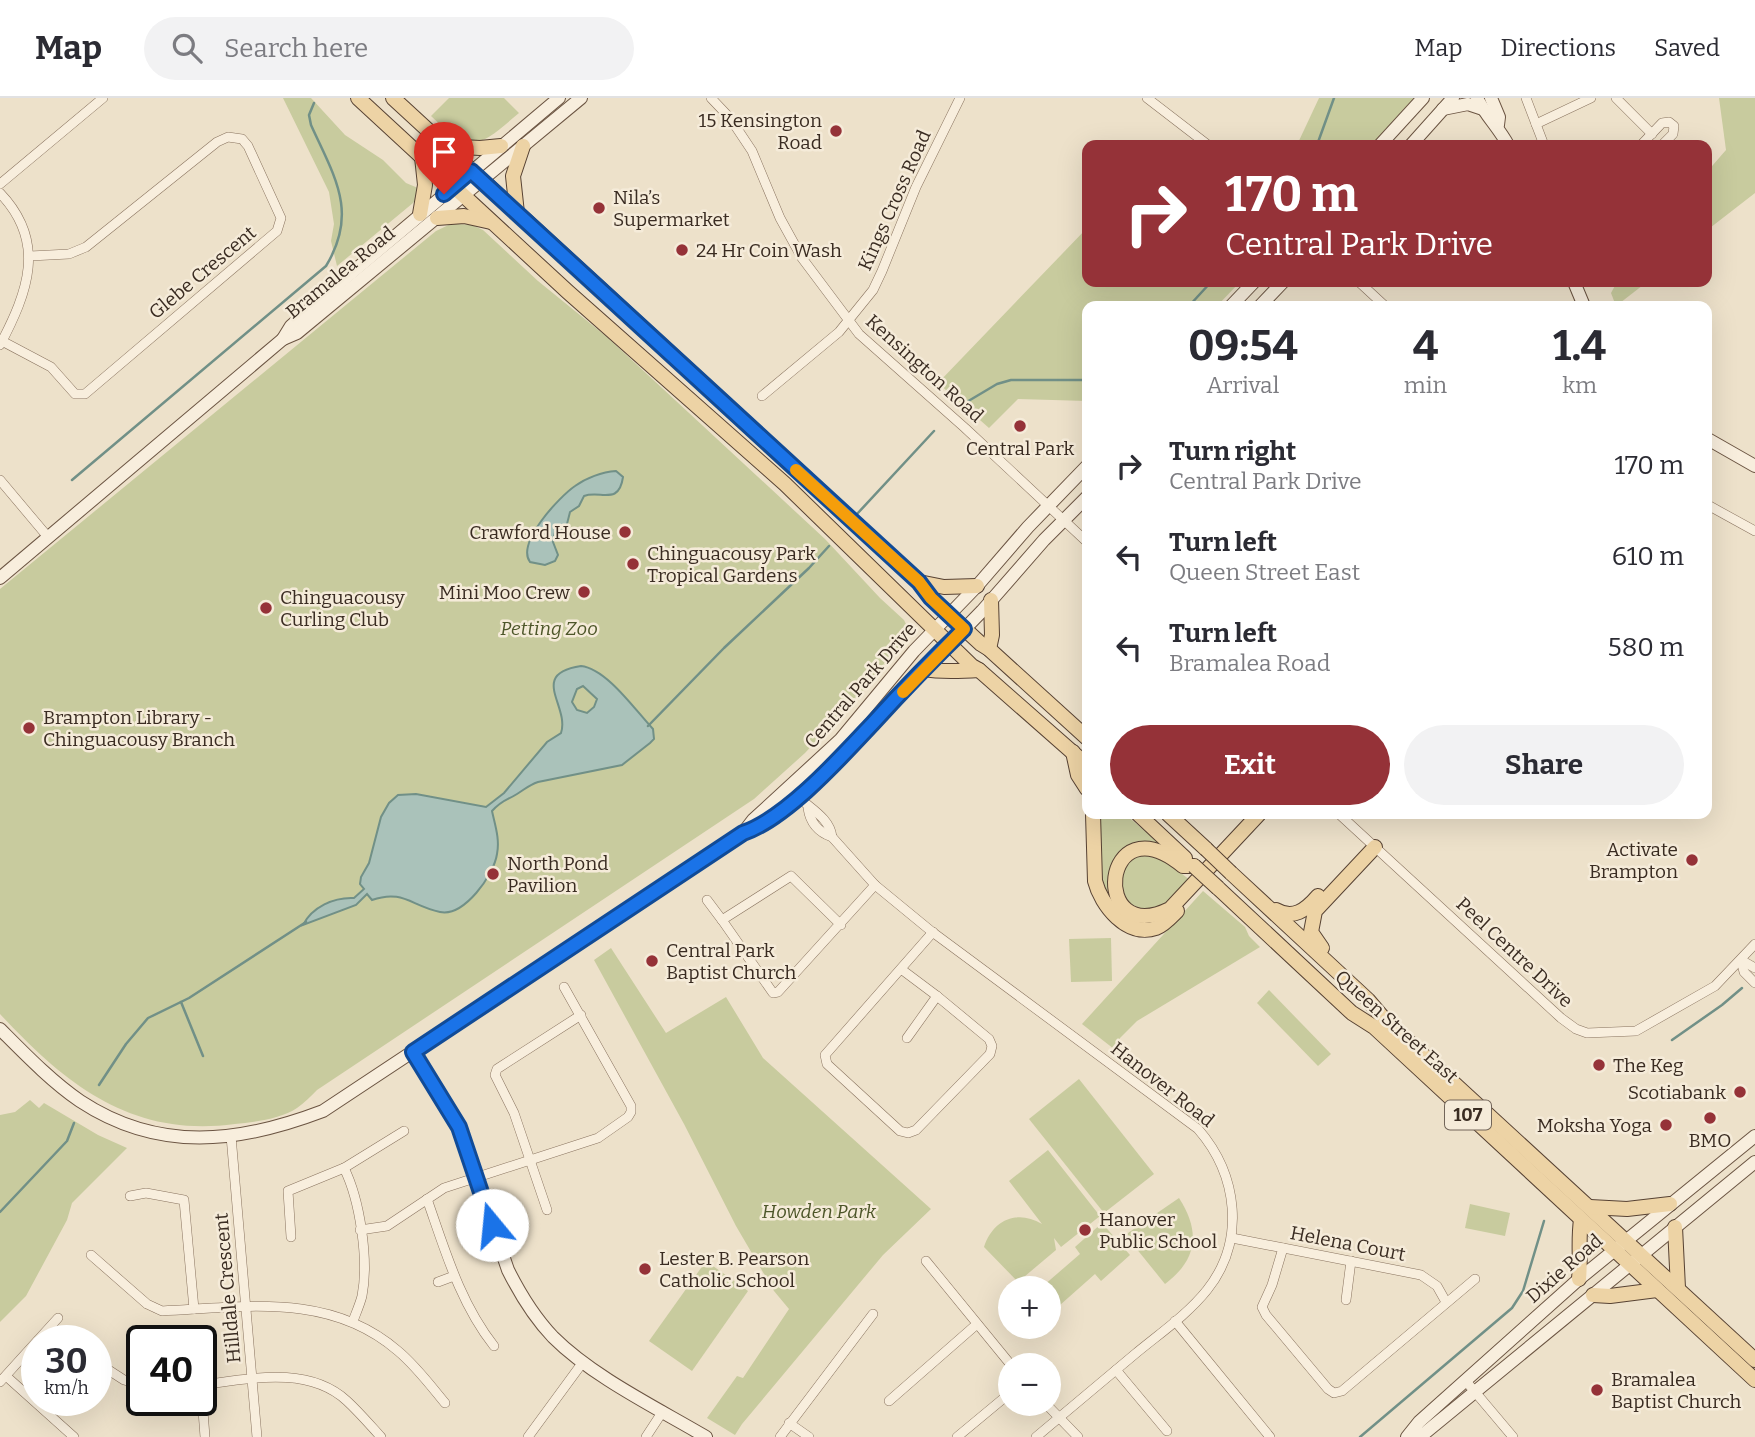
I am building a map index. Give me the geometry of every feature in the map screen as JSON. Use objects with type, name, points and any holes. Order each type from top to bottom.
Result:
[{"type":"main road","points":[[358,98],[493,223],[785,484],[972,666],[1082,760]]},
{"type":"main road","points":[[393,98],[919,582],[931,598],[964,629],[1082,733]]},
{"type":"main road","points":[[444,146],[501,146]]},
{"type":"main road","points":[[517,213],[513,176],[523,146]]},
{"type":"main road","points":[[420,214],[425,185],[422,158]]},
{"type":"main road","points":[[438,218],[464,216],[493,223]]},
{"type":"main road","points":[[919,582],[944,587],[977,586]]},
{"type":"main road","points":[[989,649],[992,635],[991,600]]},
{"type":"main road","points":[[924,669],[939,672],[953,669],[979,670]]},
{"type":"main road","points":[[1073,752],[1082,781]]},
{"type":"main road","points":[[1093,819],[1094,867],[1098,891],[1118,918],[1139,929],[1155,928],[1168,920],[1263,819]]},
{"type":"main road","name":"Queen Street East","points":[[1143,819],[1352,1013],[1374,1027],[1636,1260],[1678,1288],[1755,1360]]},
{"type":"main road","name":"Queen Street East","points":[[1173,819],[1368,1000],[1385,1020],[1586,1214]]},
{"type":"main road","points":[[1194,866],[1183,866],[1170,855],[1156,850],[1134,850],[1123,857],[1115,870],[1117,897],[1124,908],[1140,916],[1159,915],[1170,909],[1254,819]]},
{"type":"main road","points":[[1247,887],[1278,912],[1297,914],[1312,904],[1372,844]]},
{"type":"main road","points":[[1368,1000],[1362,985],[1315,941],[1311,928],[1315,911],[1372,844]]},
{"type":"main road","points":[[1579,1279],[1581,1254],[1578,1238],[1586,1214],[1670,1204]]},
{"type":"main road","points":[[1675,1227],[1678,1288]]},
{"type":"main road","name":"Queen Street East","points":[[1636,1260],[1657,1290],[1755,1380]]},
{"type":"main road","points":[[1592,1295],[1610,1296],[1657,1290]]},
{"type":"street","points":[[0,184],[103,98]]},
{"type":"street","name":"Bramalea Road","points":[[477,176],[501,146],[559,98]]},
{"type":"street","name":"Bramalea Road","points":[[283,339],[291,326],[420,214],[459,191],[523,146],[580,98]]},
{"type":"street","name":"Kensington Road","points":[[711,98],[730,118],[752,151],[780,218],[802,258],[859,334],[965,428],[1063,521]]},
{"type":"street","name":"Kings Cross Road","points":[[762,396],[839,332],[873,290],[916,187],[960,98]]},
{"type":"street","points":[[1147,98],[1202,140]]},
{"type":"street","points":[[1385,140],[1423,98]]},
{"type":"street","points":[[1415,140],[1453,98]]},
{"type":"street","points":[[1491,98],[1499,117],[1498,125]]},
{"type":"street","points":[[1526,98],[1542,140]]},
{"type":"street","points":[[1536,124],[1591,98]]},
{"type":"street","points":[[1616,98],[1652,134]]},
{"type":"street","points":[[1442,109],[1480,103],[1490,120],[1498,125],[1506,140]]},
{"type":"street","points":[[1646,140],[1662,123],[1672,123],[1673,134],[1667,140]]},
{"type":"street","name":"Glebe Crescent","points":[[1,342],[51,367],[75,394],[85,394],[277,232],[281,218],[248,146],[242,139],[228,137],[217,142],[86,247],[69,254],[30,256]]},
{"type":"street","name":"Bramalea Road","points":[[0,578],[283,339],[297,333],[438,218],[459,191]]},
{"type":"street","points":[[0,193],[20,220],[30,256],[24,291],[1,342]]},
{"type":"street","points":[[1236,301],[1249,287]]},
{"type":"street","points":[[1265,301],[1278,287]]},
{"type":"street","points":[[1364,287],[1380,301]]},
{"type":"street","points":[[1712,441],[1755,466]]},
{"type":"street","name":"Central Park Drive","points":[[794,793],[914,650],[977,586],[1082,471]]},
{"type":"street","points":[[0,480],[48,537]]},
{"type":"street","name":"Central Park Drive","points":[[0,1028],[70,1093],[107,1116],[170,1136],[231,1136],[257,1133],[323,1111],[743,833],[753,820],[816,782],[1082,502]]},
{"type":"street","points":[[1712,507],[1755,531]]},
{"type":"street","points":[[1063,521],[1082,538]]},
{"type":"street","name":"Hanover Road","points":[[794,793],[808,808],[810,818],[822,834],[832,837],[875,885],[933,932],[1198,1129],[1216,1154],[1229,1184],[1233,1203],[1232,1238],[1217,1275],[1206,1291],[1175,1321],[1037,1437]]},
{"type":"street","name":"Peel Centre Drive","points":[[1344,819],[1561,1018],[1583,1032],[1600,1034],[1636,1031],[1715,986],[1755,944]]},
{"type":"street","points":[[722,920],[792,876],[841,925]]},
{"type":"street","points":[[707,900],[774,993],[778,992],[841,925],[875,885]]},
{"type":"street","points":[[901,970],[989,1039],[992,1046],[990,1054],[916,1130],[908,1133],[900,1131],[827,1064],[825,1055],[933,932]]},
{"type":"street","points":[[1741,960],[1755,968]]},
{"type":"street","points":[[1741,960],[1744,972],[1755,983]]},
{"type":"street","points":[[360,1230],[387,1226],[444,1188],[598,1138],[628,1117],[631,1106],[565,987]]},
{"type":"street","points":[[907,1038],[937,996]]},
{"type":"street","points":[[547,1210],[514,1113],[495,1075],[497,1069],[580,1015]]},
{"type":"street","points":[[413,1052],[459,1127],[501,1255],[517,1289],[541,1323],[583,1362],[706,1437]]},
{"type":"street","points":[[291,1237],[288,1191],[344,1168],[404,1131]]},
{"type":"street","name":"Hilldale Crescent","points":[[231,1136],[257,1437]]},
{"type":"street","name":"Dixie Road","points":[[1407,1437],[1419,1422],[1579,1279],[1755,1136]]},
{"type":"street","name":"Dixie Road","points":[[1416,1437],[1426,1432],[1755,1162]]},
{"type":"street","points":[[344,1168],[357,1201],[364,1278],[362,1297],[353,1321]]},
{"type":"street","points":[[130,1196],[146,1193],[184,1200],[194,1309]]},
{"type":"street","points":[[427,1199],[454,1276],[477,1325],[494,1346]]},
{"type":"street","name":"Helena Court","points":[[1232,1238],[1421,1275],[1437,1286],[1446,1302]]},
{"type":"street","points":[[1283,1248],[1262,1307],[1334,1393],[1342,1391],[1475,1279]]},
{"type":"street","points":[[91,1255],[154,1308],[162,1311],[295,1307],[353,1321],[400,1352],[445,1403]]},
{"type":"street","points":[[926,1261],[1001,1353]]},
{"type":"street","points":[[1346,1300],[1351,1261]]},
{"type":"street","points":[[438,1282],[454,1276]]},
{"type":"street","points":[[780,1437],[873,1314]]},
{"type":"street","points":[[52,1325],[58,1318]]},
{"type":"street","points":[[1175,1321],[1267,1433]]},
{"type":"street","points":[[889,1401],[977,1324]]},
{"type":"street","points":[[21,1359],[3,1379],[74,1437]]},
{"type":"street","points":[[528,1437],[583,1362]]},
{"type":"street","points":[[1116,1370],[1167,1431]]},
{"type":"street","points":[[217,1383],[290,1377],[322,1385],[346,1400],[381,1437]]},
{"type":"street","points":[[1465,1380],[1513,1437]]},
{"type":"street","points":[[957,1437],[998,1403]]},
{"type":"street","points":[[646,1437],[663,1411]]},
{"type":"street","points":[[203,1416],[205,1437]]},
{"type":"street","points":[[1059,1418],[1078,1437]]},
{"type":"street","points":[[789,1423],[809,1437]]},
{"type":"green space","points":[[283,98],[311,98],[345,135],[383,160],[406,183],[418,188],[417,198],[413,203],[337,266],[331,241],[334,224],[329,192]]},
{"type":"green space","points":[[449,98],[504,98],[519,113],[485,139],[467,141],[445,129],[431,116]]},
{"type":"green space","points":[[1319,98],[1418,98],[1379,140],[1299,140]]},
{"type":"green space","points":[[1719,98],[1755,98],[1755,193],[1712,226],[1712,166],[1726,150]]},
{"type":"green space","name":"Petting Zoo","points":[[457,221],[458,224],[472,225],[483,230],[538,281],[607,337],[825,539],[904,620],[909,630],[909,641],[805,753],[754,799],[317,1090],[297,1108],[259,1121],[198,1126],[164,1123],[133,1114],[76,1084],[25,1040],[0,1014],[0,589],[436,231]]},
{"type":"green space","points":[[1082,233],[1082,287],[1235,287],[1222,301],[1082,301],[1082,401],[1018,399],[989,428],[938,383]]},
{"type":"green space","points":[[1614,287],[1641,287],[1622,301],[1614,301],[1611,293]]},
{"type":"green space","points":[[1096,819],[1131,819],[1161,845],[1142,842],[1118,852],[1108,881],[1119,910],[1163,918],[1142,925],[1118,912],[1100,885]]},
{"type":"green space","points":[[1138,853],[1154,853],[1190,880],[1180,894],[1150,913],[1122,900],[1117,873]]},
{"type":"green space","points":[[1203,891],[1245,927],[1249,936],[1260,947],[1137,1021],[1120,1038],[1114,1049],[1082,1024]]},
{"type":"green space","points":[[1111,938],[1112,981],[1071,982],[1069,939]]},
{"type":"green space","name":"Howden Park","points":[[611,948],[666,1033],[726,997],[763,1058],[931,1209],[883,1255],[735,1435],[707,1418],[737,1376],[743,1378],[789,1309],[774,1291],[736,1226],[684,1124],[594,960]]},
{"type":"green space","points":[[1269,990],[1331,1054],[1318,1066],[1257,1003]]},
{"type":"green space","points":[[1079,1079],[1154,1174],[1104,1213],[1029,1119]]},
{"type":"green space","points":[[30,1100],[39,1108],[44,1103],[98,1135],[127,1148],[72,1203],[67,1220],[26,1296],[0,1322],[0,1115],[15,1112]]},
{"type":"green space","points":[[1048,1150],[1100,1216],[1061,1247],[1054,1238],[1056,1250],[1025,1276],[1012,1276],[984,1247],[988,1238],[993,1230],[1007,1220],[1024,1217],[1042,1224],[1009,1181]]},
{"type":"green space","points":[[1179,1198],[1191,1222],[1192,1245],[1184,1265],[1165,1284],[1127,1237],[1128,1233]]},
{"type":"green space","points":[[1470,1204],[1510,1213],[1505,1236],[1465,1228]]},
{"type":"green space","points":[[1102,1223],[1130,1255],[1101,1281],[1095,1274],[1061,1304],[1061,1276],[1055,1276],[1080,1254],[1075,1247]]},
{"type":"green space","points":[[706,1261],[748,1291],[692,1371],[649,1341]]},
{"type":"water","points":[[616,471],[623,477],[617,491],[608,495],[584,496],[579,506],[570,512],[566,528],[555,532],[553,542],[558,555],[555,561],[545,565],[530,562],[527,554],[534,533],[559,500],[584,480]]},
{"type":"water","points":[[581,666],[601,674],[653,729],[654,739],[622,765],[538,782],[499,804],[492,811],[498,843],[495,863],[476,893],[459,908],[440,912],[399,897],[372,900],[367,894],[356,905],[303,925],[312,913],[324,904],[354,898],[364,889],[360,884],[361,877],[369,863],[381,817],[389,803],[398,795],[416,794],[486,807],[504,793],[547,742],[561,733],[562,723],[554,684],[557,676],[565,670]],"holes":[[[583,686],[597,699],[594,707],[587,713],[577,710],[572,702],[577,689]]]},
{"type":"waterway","points":[[1319,140],[1334,98]]},
{"type":"waterway","points":[[72,480],[326,266],[336,247],[342,211],[335,178],[311,125],[309,115],[314,103]]},
{"type":"waterway","points":[[1194,301],[1206,287]]},
{"type":"waterway","points":[[965,403],[997,384],[1011,380],[1082,380]]},
{"type":"waterway","points":[[857,514],[934,431]]},
{"type":"waterway","points":[[648,726],[829,546]]},
{"type":"waterway","points":[[99,1085],[126,1044],[148,1018],[189,998],[306,922]]},
{"type":"waterway","points":[[1672,1040],[1742,988]]},
{"type":"waterway","points":[[181,1002],[203,1056]]},
{"type":"waterway","points":[[0,1212],[67,1141],[74,1123]]},
{"type":"waterway","points":[[1360,1437],[1512,1308],[1523,1291],[1544,1221]]},
{"type":"slow traffic","points":[[796,470],[919,582],[931,598],[964,629],[903,692]]},
{"type":"place","name":"15 Kensington Road","points":[[836,131]]},
{"type":"place","name":"Nila’s Supermarket","points":[[599,208]]},
{"type":"place","name":"24 Hr Coin Wash","points":[[682,250]]},
{"type":"place","name":"Central Park","points":[[1020,426]]},
{"type":"place","name":"Crawford House","points":[[625,532]]},
{"type":"place","name":"Chinguacousy Park Tropical Gardens","points":[[633,564]]},
{"type":"place","name":"Mini Moo Crew","points":[[584,592]]},
{"type":"place","name":"Chinguacousy Curling Club","points":[[266,608]]},
{"type":"place","name":"Brampton Library - Chinguacousy Branch","points":[[29,728]]},
{"type":"place","name":"Activate Brampton","points":[[1692,860]]},
{"type":"place","name":"North Pond Pavilion","points":[[493,874]]},
{"type":"place","name":"Central Park Baptist Church","points":[[652,961]]},
{"type":"place","name":"The Keg","points":[[1599,1065]]},
{"type":"place","name":"Scotiabank","points":[[1740,1092]]},
{"type":"place","name":"BMO","points":[[1710,1118]]},
{"type":"place","name":"Moksha Yoga","points":[[1666,1125]]},
{"type":"place","name":"Hanover Public School","points":[[1085,1230]]},
{"type":"place","name":"Lester B. Pearson Catholic School","points":[[645,1269]]},
{"type":"place","name":"Bramalea Baptist Church","points":[[1597,1390]]},
{"type":"route","points":[[444,194],[471,171],[919,582],[931,598],[964,629],[816,782],[779,812],[755,829],[743,833],[413,1052],[459,1127],[492,1225]]}]
